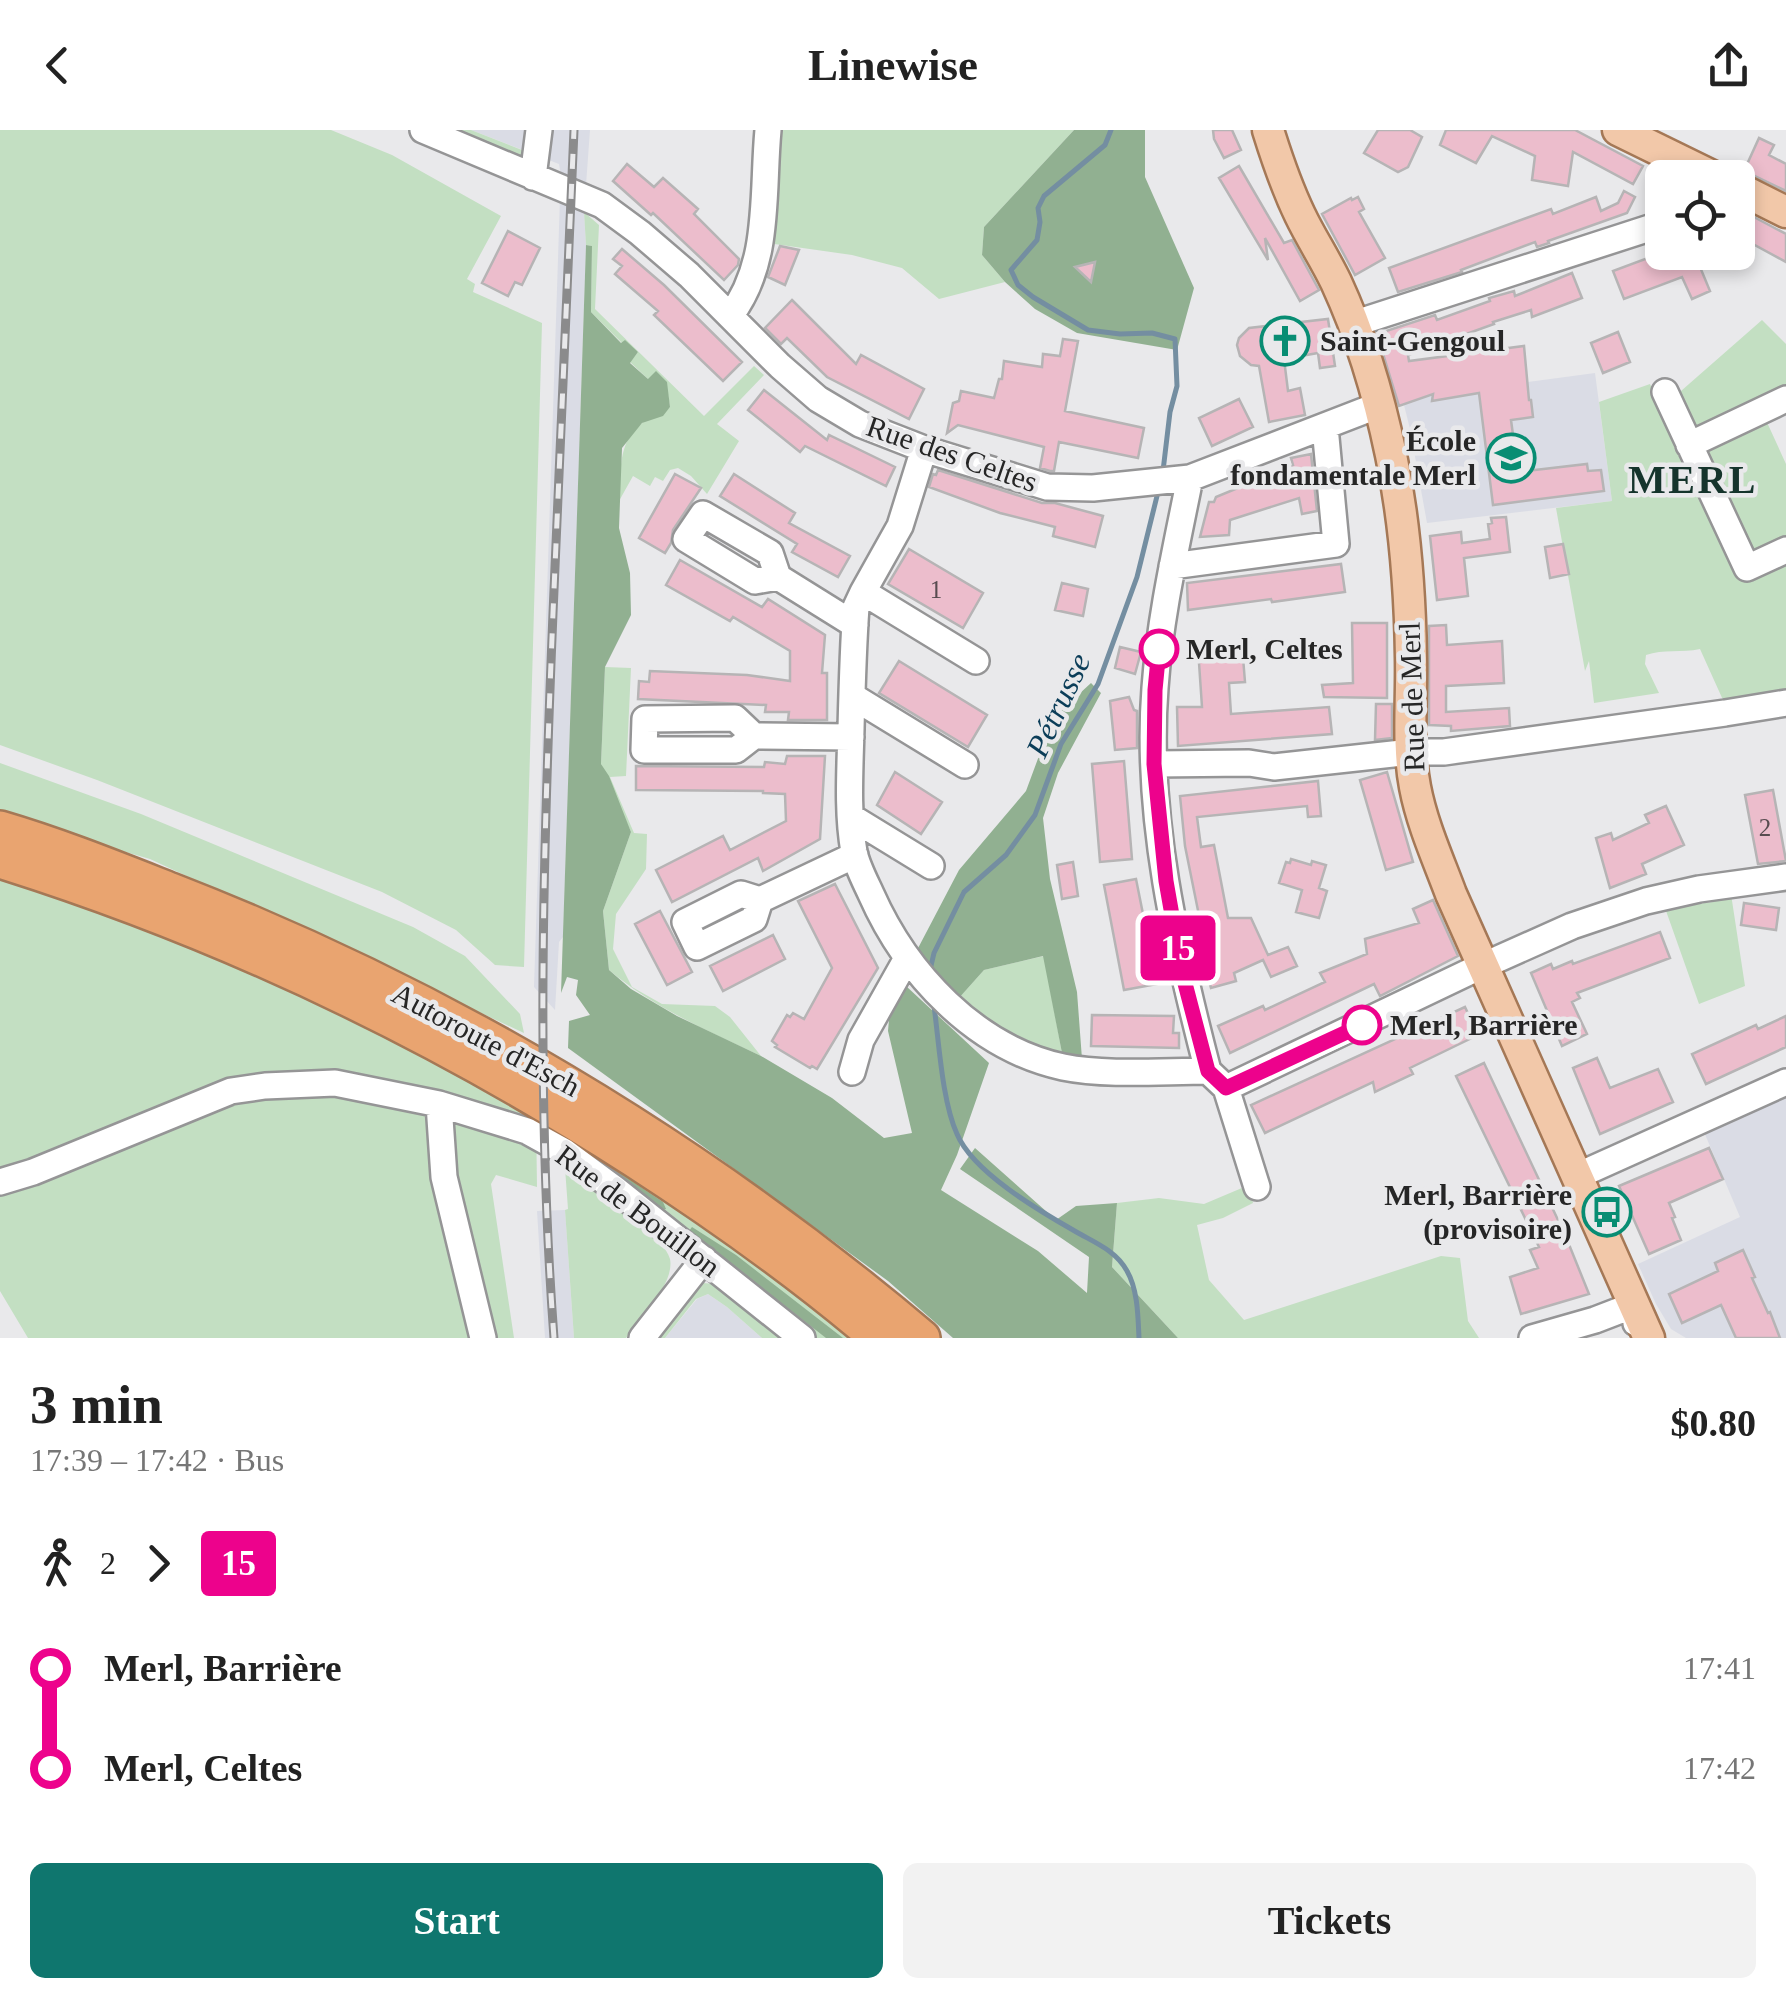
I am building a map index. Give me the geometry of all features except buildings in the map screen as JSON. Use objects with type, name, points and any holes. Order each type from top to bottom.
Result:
[{"type":"highway","name":"Autoroute d'Esch","points":[[0,829],[236,916],[354,970],[490,1040],[586,1094],[735,1192],[922,1338]]},
{"type":"highway","name":"Autoroute d'Esch","points":[[0,860],[219,941],[336,993],[474,1063],[576,1121],[714,1212],[878,1338]]},
{"type":"main road","name":"Rue de Merl","points":[[1268,130],[1299,213],[1337,284],[1353,324],[1391,454],[1407,555],[1411,752],[1426,827],[1483,966],[1649,1338]]},
{"type":"main road","points":[[1622,131],[1680,160]]},
{"type":"main road","points":[[1755,196],[1786,212]]},
{"type":"main road","name":"Rue de Merl","points":[[1634,1305],[1658,1338]]},
{"type":"street","points":[[534,177],[539,130]]},
{"type":"street","points":[[730,316],[748,288],[761,242],[768,130]]},
{"type":"street","name":"Rue des Celtes","points":[[430,132],[602,205],[689,275],[818,399],[860,424],[924,449],[1048,487],[1094,488],[1167,481],[1325,427],[1379,404]]},
{"type":"street","points":[[1353,324],[1645,230]]},
{"type":"street","points":[[1665,392],[1747,568],[1786,550]]},
{"type":"street","points":[[1690,445],[1786,399]]},
{"type":"street","points":[[1172,566],[1336,544],[1325,427]]},
{"type":"street","points":[[924,449],[900,526],[856,607],[851,737],[855,855],[882,921],[913,968],[951,1007],[980,1029],[1033,1057],[1089,1070],[1217,1079],[1572,926],[1646,901],[1786,877]]},
{"type":"street","points":[[1167,481],[1172,566],[1155,690],[1154,764],[1162,851],[1182,972],[1257,1187]]},
{"type":"street","points":[[778,577],[855,625]]},
{"type":"street","points":[[862,592],[976,661]]},
{"type":"street","points":[[852,696],[964,766]]},
{"type":"street","points":[[1154,764],[1248,763],[1274,767],[1463,749],[1786,702]]},
{"type":"street","points":[[754,736],[851,737]]},
{"type":"street","points":[[851,817],[931,866]]},
{"type":"street","points":[[760,900],[855,855]]},
{"type":"street","points":[[852,1072],[861,1040],[913,968]]},
{"type":"street","points":[[1577,1176],[1786,1082]]},
{"type":"street","name":"Rue de Bouillon","points":[[0,1182],[231,1090],[335,1083],[439,1104],[526,1131],[565,1152],[802,1338]]},
{"type":"street","points":[[439,1104],[444,1177],[483,1338]]},
{"type":"street","points":[[642,1338],[704,1259]]},
{"type":"street","points":[[1532,1338],[1634,1305]]},
{"type":"street","name":"Rue de Merl","points":[[1634,1305],[1637,1338]]},
{"type":"shaded area","points":[[471,130],[590,130],[586,185],[561,176],[559,164]]},
{"type":"shaded area","points":[[560,198],[584,212],[586,245],[563,937],[559,942],[555,1010],[534,987]]},
{"type":"shaded area","name":"École fondamentale Merl","points":[[1524,346],[1528,382],[1595,373],[1612,501],[1427,523],[1404,405],[1396,407],[1386,379],[1452,356]]},
{"type":"shaded area","points":[[1780,1095],[1786,1097],[1786,1338],[1686,1338],[1671,1329],[1638,1264],[1740,1217],[1704,1132]]},
{"type":"shaded area","points":[[565,1210],[574,1338],[545,1338],[537,1211]]},
{"type":"shaded area","points":[[708,1294],[762,1338],[665,1338],[697,1299]]},
{"type":"green space","points":[[0,130],[331,130],[392,155],[501,216],[467,279],[475,284],[473,292],[542,323],[524,967],[495,965],[456,930],[382,892],[0,745]]},
{"type":"green space","points":[[456,130],[471,130],[527,152],[522,158]]},
{"type":"green space","points":[[756,130],[1074,130],[984,227],[982,255],[1005,282],[939,299],[902,268],[852,255],[761,242]]},
{"type":"green space","points":[[1074,130],[1145,130],[1145,177],[1194,288],[1177,350],[1077,333],[1035,309],[982,255],[984,227]]},
{"type":"green space","points":[[584,212],[599,225],[595,309],[704,416],[754,366],[764,375],[717,424],[739,441],[707,494],[678,468],[670,470],[663,481],[655,477],[650,486],[633,476],[619,501],[622,459],[628,439],[642,423],[670,407],[666,382],[648,379],[630,362],[638,352],[622,343],[591,312],[592,246],[586,245]]},
{"type":"green space","points":[[586,245],[592,246],[591,312],[621,343],[625,340],[638,352],[630,363],[648,379],[656,371],[667,382],[670,407],[663,416],[642,423],[622,448],[619,528],[630,573],[631,615],[605,667],[601,764],[631,832],[603,911],[609,970],[631,989],[677,1016],[761,1056],[832,1098],[884,1138],[912,1133],[888,1031],[891,997],[906,986],[989,1063],[941,1190],[1038,1251],[1087,1293],[1089,1257],[960,1169],[975,1148],[1056,1220],[1076,1206],[1117,1203],[1112,1267],[1178,1338],[953,1338],[888,1281],[568,1048],[569,1021],[590,1015],[576,995],[578,980],[567,977],[561,993]]},
{"type":"green space","points":[[1762,320],[1786,344],[1786,392],[1692,436],[1673,398]]},
{"type":"green space","points":[[1650,384],[1739,577],[1786,556],[1786,688],[1723,700],[1700,649],[1646,655],[1645,664],[1659,693],[1594,703],[1589,661],[1585,671],[1556,508],[1612,501],[1599,402]]},
{"type":"green space","points":[[1765,418],[1786,464],[1786,543],[1750,559],[1700,448]]},
{"type":"green space","points":[[605,667],[631,668],[626,776],[610,777],[634,833],[647,834],[646,869],[616,914],[613,949],[632,987],[662,1004],[715,1006],[730,1017],[761,1056],[663,1007],[626,984],[609,970],[603,911],[631,832],[601,764]]},
{"type":"green space","points":[[1091,683],[1101,693],[1058,773],[1043,818],[1050,879],[1077,992],[1082,1059],[1062,1053],[1043,956],[984,970],[959,998],[916,952],[959,870],[1026,791],[1053,718]]},
{"type":"green space","points":[[0,763],[141,814],[413,927],[465,956],[520,1014],[524,1033],[150,859],[0,816]]},
{"type":"green space","points":[[0,877],[148,929],[294,990],[408,1044],[536,1116],[537,1187],[496,1175],[491,1184],[514,1338],[28,1338],[0,1291]]},
{"type":"green space","points":[[1731,894],[1745,986],[1699,1004],[1665,908],[1713,902]]},
{"type":"green space","points":[[1044,956],[1062,1053],[1008,1031],[959,998],[984,970]]},
{"type":"green space","points":[[564,1131],[688,1211],[855,1338],[817,1338],[564,1142]]},
{"type":"green space","points":[[580,1146],[663,1202],[666,1209],[661,1210],[578,1149]]},
{"type":"green space","points":[[565,1168],[662,1244],[670,1259],[662,1290],[626,1338],[574,1338]]},
{"type":"green space","points":[[1249,1185],[1253,1203],[1197,1225],[1209,1280],[1244,1320],[1441,1256],[1460,1258],[1468,1321],[1479,1338],[1178,1338],[1112,1267],[1117,1203],[1159,1198],[1204,1204]]},
{"type":"green space","points":[[692,1227],[736,1255],[843,1338],[826,1338],[689,1231]]},
{"type":"green space","points":[[703,1283],[715,1284],[786,1338],[762,1338],[708,1294],[696,1299],[665,1338],[653,1338],[690,1289]]},
{"type":"waterway","name":"Pétrusse","points":[[1111,130],[1105,145],[1044,196],[1038,208],[1037,240],[1011,270],[1018,285],[1033,297],[1088,330],[1152,333],[1175,339],[1177,386],[1163,471]]},
{"type":"waterway","name":"Pétrusse","points":[[930,970],[934,953],[964,892],[1006,855],[1035,815],[1061,744],[1098,684],[1137,577],[1158,492]]},
{"type":"waterway","name":"Pétrusse","points":[[934,1006],[948,1105],[965,1148],[1008,1189],[1117,1257],[1133,1287],[1139,1338]]},
{"type":"railway","points":[[554,1338],[545,1157],[544,885],[574,130]]},
{"type":"bus line","name":"15","points":[[1159,649],[1154,764],[1162,851],[1182,972],[1208,1071],[1226,1088],[1362,1025]]},
{"type":"place","name":"Saint-Gengoul","points":[[1285,341]]},
{"type":"place","name":"École fondamentale Merl","points":[[1511,458]]},
{"type":"place","name":"Merl, Celtes","points":[[1159,649]]},
{"type":"place","name":"Merl, Barrière","points":[[1362,1025]]},
{"type":"place","name":"Merl, Barrière (provisoire)","points":[[1607,1212]]},
{"type":"district","name":"MERL","points":[[1693,479]]}]
